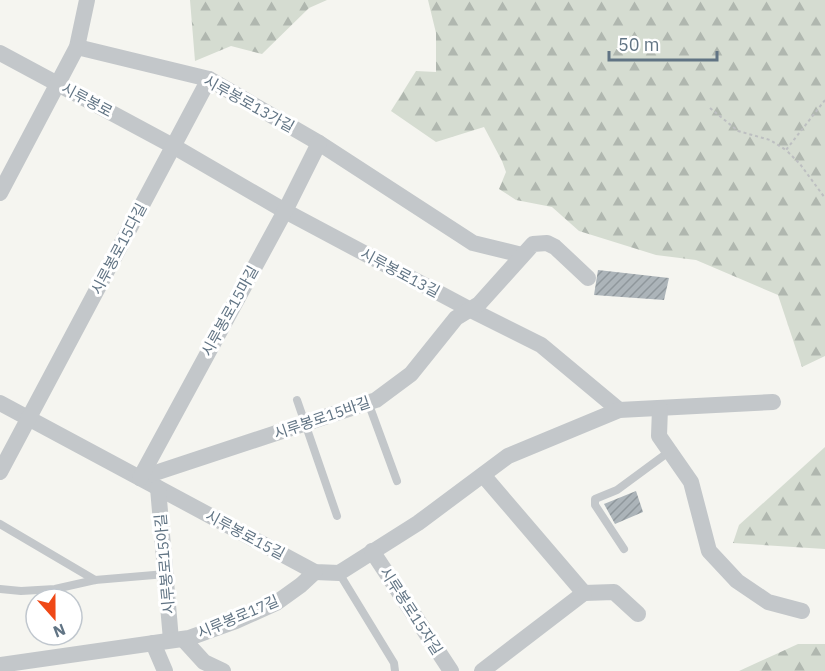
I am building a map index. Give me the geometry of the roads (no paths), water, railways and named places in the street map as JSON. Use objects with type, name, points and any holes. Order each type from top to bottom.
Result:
[{"type":"street","points":[[0,193],[77,46],[87,0]]},
{"type":"street","name":"시루봉로13가길","points":[[77,46],[209,79],[319,143],[473,243],[522,255]]},
{"type":"street","name":"시루봉로","points":[[0,53],[173,146]]},
{"type":"street","name":"시루봉로15다길","points":[[0,472],[209,79]]},
{"type":"street","name":"시루봉로15마길","points":[[140,478],[285,211],[319,143]]},
{"type":"street","name":"시루봉로13길","points":[[173,146],[285,211],[541,345],[619,410]]},
{"type":"street","name":"시루봉로15바길","points":[[140,478],[376,399],[411,374],[456,318],[479,304],[533,244],[547,243],[555,247],[588,278]]},
{"type":"street","points":[[339,573],[418,523],[508,456],[619,410],[773,402]]},
{"type":"street","name":"시루봉로15길","points":[[0,403],[315,572],[339,573]]},
{"type":"street","points":[[660,408],[659,436],[691,482],[709,550],[737,581],[768,602],[802,611]]},
{"type":"street","points":[[483,475],[584,593]]},
{"type":"street","name":"시루봉로15아길","points":[[158,488],[166,574],[177,639]]},
{"type":"street","name":"시루봉로15자길","points":[[372,551],[451,671]]},
{"type":"street","name":"시루봉로17길","points":[[0,664],[28,666],[177,639],[236,621],[276,603],[315,572]]},
{"type":"street","points":[[482,671],[584,593],[614,592],[638,614]]},
{"type":"street","points":[[177,639],[204,662],[223,671]]},
{"type":"street","points":[[153,643],[165,671]]},
{"type":"lane","points":[[297,400],[337,516]]},
{"type":"lane","points":[[368,402],[397,481]]},
{"type":"lane","points":[[624,549],[595,505],[595,499],[617,490],[670,451]]},
{"type":"lane","points":[[0,524],[95,580]]},
{"type":"lane","points":[[339,573],[394,663],[395,671]]},
{"type":"lane","points":[[0,589],[21,591],[55,589],[95,580],[166,574]]}]
